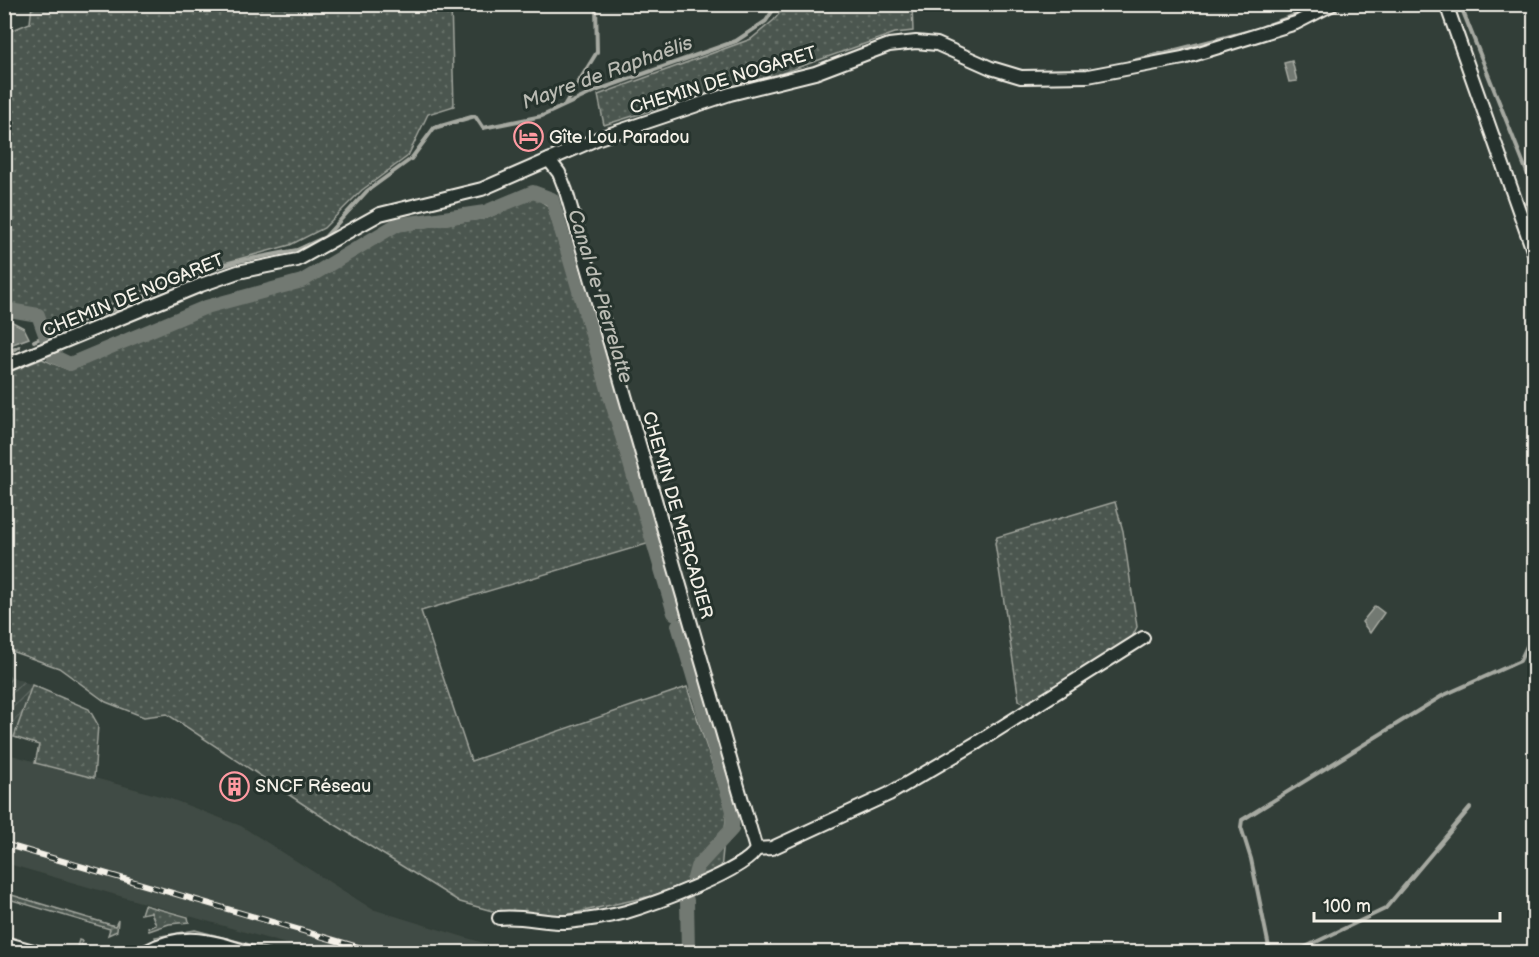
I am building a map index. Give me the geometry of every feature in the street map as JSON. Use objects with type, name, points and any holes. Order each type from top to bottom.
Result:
[{"type":"street","name":"CHEMIN DE NOGARET","points":[[4,366],[219,279],[297,260],[380,214],[482,189],[599,138],[730,94],[815,73],[889,45],[916,42],[937,44],[991,68],[1021,77],[1088,76],[1183,58],[1296,23],[1334,4]]},
{"type":"street","points":[[1446,4],[1534,253]]},
{"type":"street","name":"CHEMIN DE MERCADIER","points":[[549,160],[559,173],[566,191],[756,849]]},
{"type":"street","points":[[499,918],[512,916],[566,922],[626,912],[669,897],[730,870],[748,859],[756,849],[772,848],[889,794],[978,742],[1143,638]]},
{"type":"street","points":[[145,952],[165,942],[194,939],[248,952]]},
{"type":"street","points":[[4,943],[37,952]]},
{"type":"shaded area","points":[[32,5],[451,5],[454,106],[428,114],[408,156],[362,190],[324,228],[290,245],[184,274],[48,330],[42,311],[9,304],[5,298],[5,33],[30,23]]},
{"type":"shaded area","points":[[786,5],[912,5],[913,31],[895,33],[777,75],[714,91],[604,125],[598,95],[751,39],[774,20]]},
{"type":"shaded area","points":[[1292,61],[1297,81],[1289,82],[1284,63]]},
{"type":"shaded area","points":[[533,196],[548,206],[650,543],[421,611],[471,761],[687,687],[727,809],[721,870],[652,896],[561,916],[496,912],[460,902],[318,814],[167,714],[144,717],[106,702],[59,668],[5,649],[4,374],[42,359],[69,370],[210,309],[306,284],[396,231],[487,218]]},
{"type":"shaded area","points":[[5,318],[24,328],[29,338],[5,347]]},
{"type":"shaded area","points":[[1115,502],[1123,531],[1137,627],[1131,639],[1025,705],[1019,700],[995,543],[997,537]]},
{"type":"shaded area","points":[[1375,606],[1384,613],[1370,633],[1362,622]]},
{"type":"shaded area","points":[[5,674],[32,685],[11,743],[5,741]]},
{"type":"shaded area","points":[[32,685],[89,709],[98,725],[94,778],[35,763],[39,745],[14,737]]},
{"type":"shaded area","points":[[4,753],[171,799],[241,826],[372,909],[513,952],[314,952],[5,863]]},
{"type":"shaded area","points":[[5,893],[115,926],[118,920],[117,931],[108,935],[110,929],[5,898]]},
{"type":"shaded area","points":[[144,905],[188,917],[189,922],[169,924],[149,931],[148,928],[156,925],[151,912],[141,914]]},
{"type":"shaded area","points":[[195,930],[280,952],[269,952],[199,935],[171,936],[156,940],[155,937]]},
{"type":"shaded area","points":[[79,940],[82,941],[81,945],[100,951],[101,947],[112,950],[94,952],[76,950]]},
{"type":"waterway","points":[[565,104],[597,52],[596,4]]},
{"type":"waterway","name":"Mayre de Raphaëlis","points":[[69,325],[124,306],[186,277],[239,261],[297,250],[325,237],[367,191],[411,159],[434,128],[475,116],[483,128],[542,116],[598,90],[736,41],[766,21],[777,4]]},
{"type":"waterway","points":[[1460,4],[1534,190]]},
{"type":"waterway","points":[[1263,27],[1309,10]]},
{"type":"waterway","points":[[1129,62],[1250,31]]},
{"type":"waterway","name":"Canal de Pierrelatte","points":[[52,352],[53,356],[70,364],[206,307],[302,281],[396,225],[485,212],[533,192],[552,199],[674,613]]},
{"type":"waterway","name":"Canal de Pierrelatte","points":[[4,309],[38,315],[48,343]]},
{"type":"waterway","name":"Mayre de Raphaëlis","points":[[34,341],[63,328]]},
{"type":"waterway","name":"Mayre de Raphaëlis","points":[[4,354],[19,347]]},
{"type":"waterway","name":"Canal de Pierrelatte","points":[[678,625],[733,811],[732,829],[697,867],[693,882]]},
{"type":"waterway","points":[[1270,952],[1251,859],[1241,827],[1242,820],[1442,696],[1520,661],[1527,646],[1534,640]]},
{"type":"waterway","points":[[1295,952],[1385,909],[1470,808]]},
{"type":"waterway","name":"Canal de Pierrelatte","points":[[687,900],[688,952]]},
{"type":"railway","points":[[4,844],[375,952]]},
{"type":"place","name":"Gîte Lou Paradou","points":[[528,137]]},
{"type":"place","name":"SNCF Réseau","points":[[234,786]]}]
